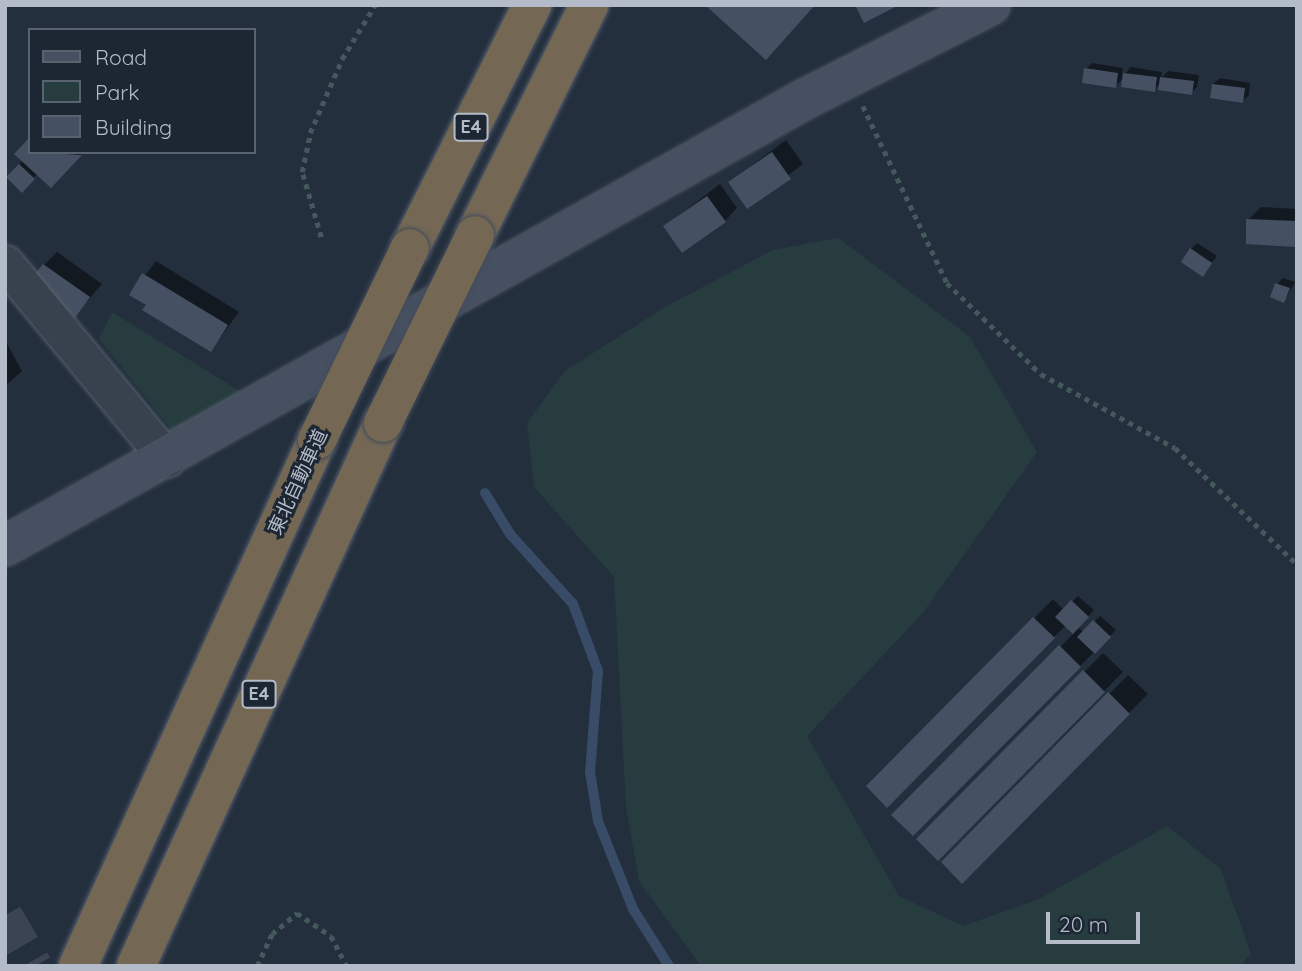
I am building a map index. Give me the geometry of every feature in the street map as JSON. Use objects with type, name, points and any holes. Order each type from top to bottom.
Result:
[{"type":"highway","name":"東北自動車道","points":[[78,966],[317,440],[532,5]]},
{"type":"highway","name":"E4","points":[[136,966],[383,423],[589,5]]},
{"type":"street","points":[[5,546],[167,459],[850,77],[990,5]]},
{"type":"street","points":[[12,285],[167,459]]},
{"type":"path","points":[[321,237],[302,172],[310,133],[342,59],[375,5]]},
{"type":"path","points":[[850,77],[947,283],[1041,374],[1175,448],[1297,564]]},
{"type":"path","points":[[257,966],[272,934],[297,913],[331,936],[347,966]]},
{"type":"green space","points":[[838,238],[970,337],[1037,452],[922,614],[807,736],[899,896],[963,926],[1039,899],[1167,826],[1221,869],[1251,954],[1240,966],[701,966],[639,881],[626,807],[614,577],[534,487],[527,423],[565,371],[665,307],[773,250]]},
{"type":"green space","points":[[112,312],[241,392],[175,434],[99,339]]},
{"type":"building","points":[[705,5],[815,5],[766,60]]},
{"type":"building","points":[[855,5],[899,5],[864,23]]},
{"type":"building","points":[[1084,68],[1118,73],[1116,88],[1082,83]]},
{"type":"building","points":[[1123,73],[1157,77],[1155,92],[1121,87]]},
{"type":"building","points":[[1160,77],[1194,81],[1192,95],[1158,90]]},
{"type":"building","points":[[1212,84],[1245,88],[1243,103],[1210,98]]},
{"type":"building","points":[[28,139],[28,154],[82,155],[51,188],[14,154]]},
{"type":"building","points":[[772,152],[791,179],[747,209],[728,182]]},
{"type":"building","points":[[19,164],[35,179],[22,193],[6,177]]},
{"type":"building","points":[[707,196],[726,222],[682,253],[663,226]]},
{"type":"building","points":[[1246,219],[1297,221],[1297,247],[1246,244]]},
{"type":"building","points":[[1190,248],[1212,263],[1203,277],[1181,262]]},
{"type":"building","points":[[43,264],[90,297],[75,318],[34,275]]},
{"type":"building","points":[[142,273],[228,325],[211,352],[142,310],[146,305],[129,295]]},
{"type":"building","points":[[1275,283],[1290,288],[1284,303],[1270,297]]},
{"type":"building","points":[[1071,600],[1089,617],[1073,634],[1055,617]]},
{"type":"building","points":[[1033,617],[1055,638],[887,808],[866,786]]},
{"type":"building","points":[[1093,620],[1111,637],[1095,654],[1077,637]]},
{"type":"building","points":[[1059,645],[1081,667],[913,836],[891,815]]},
{"type":"building","points":[[1083,670],[1105,692],[938,861],[916,839]]},
{"type":"building","points":[[1108,692],[1130,714],[962,884],[941,862]]},
{"type":"waterway","points":[[485,493],[510,534],[573,604],[598,671],[590,772],[598,821],[633,909],[669,966]]},
{"type":"tunnel","points":[[5,915],[35,966]]}]
